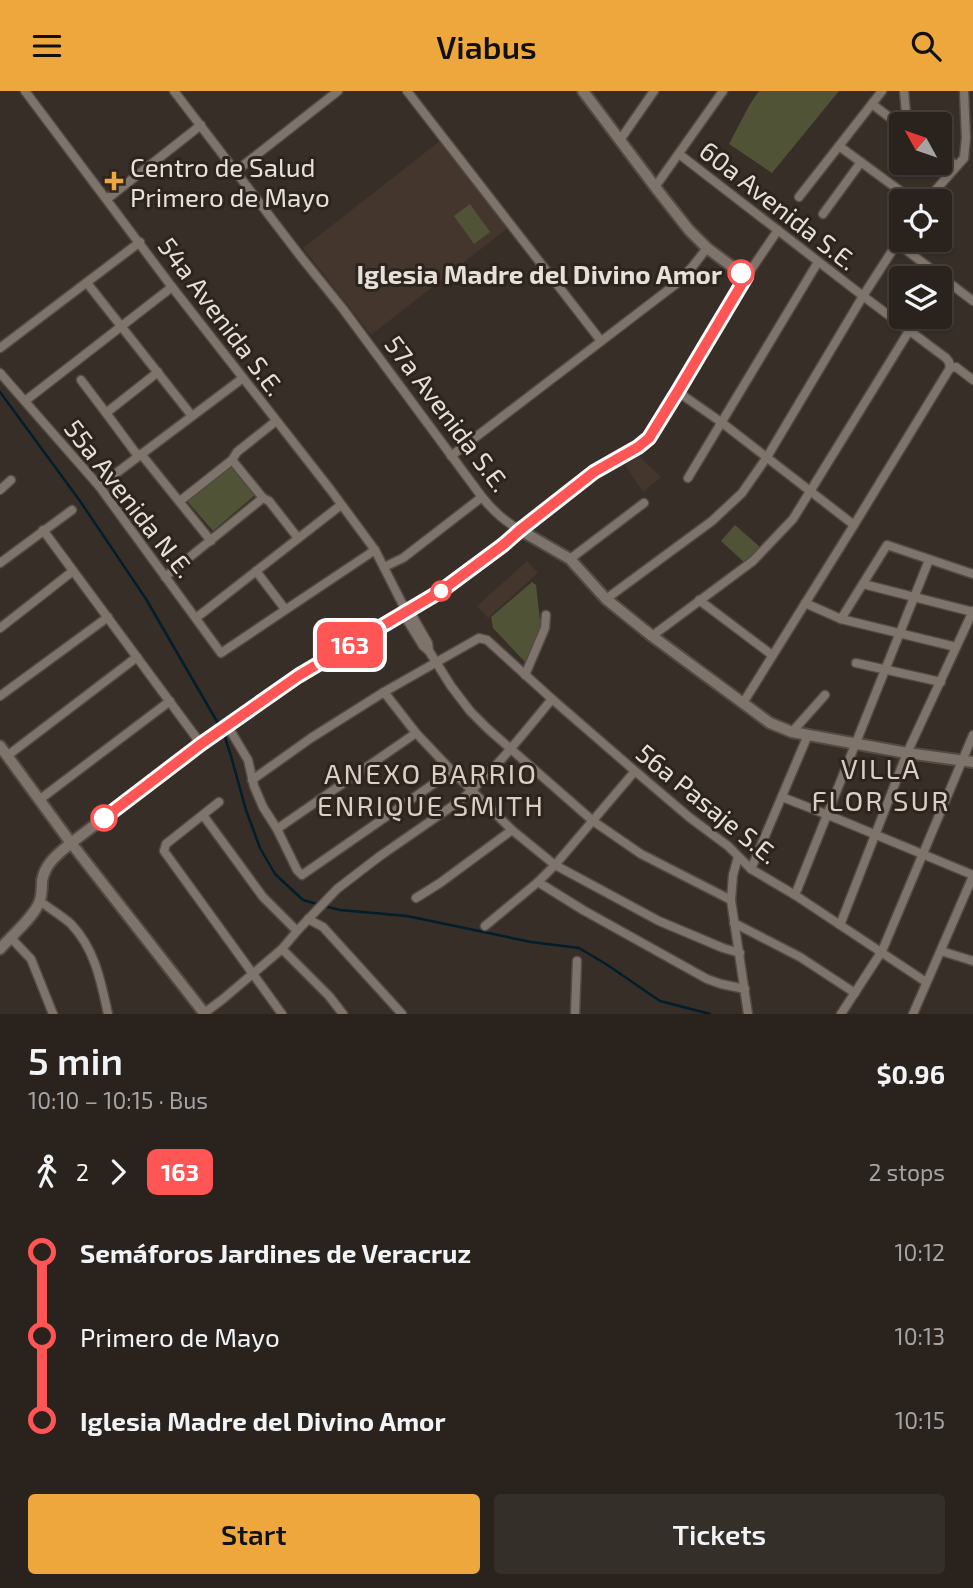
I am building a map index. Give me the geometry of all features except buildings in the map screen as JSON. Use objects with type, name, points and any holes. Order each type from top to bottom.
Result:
[{"type":"street","name":"54a Avenida S.E.","points":[[25,91],[375,550],[406,610],[428,643],[429,651],[470,711],[593,821],[641,854],[732,900]]},
{"type":"street","name":"57a Avenida S.E.","points":[[174,91],[343,309],[482,497],[505,522],[570,559],[606,599],[770,723],[792,732],[967,761]]},
{"type":"street","points":[[236,171],[338,91]]},
{"type":"street","points":[[407,91],[601,341]]},
{"type":"street","points":[[620,140],[654,91]]},
{"type":"street","points":[[655,187],[723,91]]},
{"type":"street","points":[[799,197],[882,91]]},
{"type":"street","points":[[904,91],[906,112]]},
{"type":"street","points":[[586,93],[690,230],[707,248],[746,277]]},
{"type":"street","points":[[937,189],[968,157],[967,95]]},
{"type":"street","points":[[872,104],[889,117]]},
{"type":"street","points":[[107,199],[201,125]]},
{"type":"street","points":[[839,146],[898,189]]},
{"type":"street","name":"60a Avenida S.E.","points":[[679,154],[946,358],[950,368],[956,367],[973,380]]},
{"type":"street","points":[[823,214],[861,162]]},
{"type":"street","points":[[952,162],[957,166]]},
{"type":"street","points":[[0,949],[32,914],[40,901],[47,866],[71,843],[223,728],[298,676],[441,591],[594,472],[649,438],[746,277],[778,230]]},
{"type":"street","points":[[0,348],[140,242]]},
{"type":"street","points":[[451,456],[676,284],[707,248]]},
{"type":"street","points":[[606,599],[712,521],[742,493],[767,457],[891,252]]},
{"type":"street","points":[[913,252],[973,302]]},
{"type":"street","points":[[688,478],[818,262]]},
{"type":"street","points":[[87,283],[192,416]]},
{"type":"street","points":[[26,401],[172,287]]},
{"type":"street","points":[[652,636],[753,561],[793,519],[909,331]]},
{"type":"street","points":[[743,703],[950,368]]},
{"type":"street","points":[[106,413],[158,372]]},
{"type":"street","name":"55a Avenida N.E.","points":[[0,373],[99,486],[221,653],[285,609]]},
{"type":"street","points":[[99,486],[243,378]]},
{"type":"street","points":[[81,380],[211,541]]},
{"type":"street","points":[[678,391],[854,525]]},
{"type":"street","points":[[180,501],[276,421]]},
{"type":"street","points":[[232,460],[298,538]]},
{"type":"street","points":[[0,490],[12,480]]},
{"type":"street","points":[[384,567],[403,558],[482,497]]},
{"type":"street","points":[[165,577],[263,498]]},
{"type":"street","points":[[570,559],[643,503]]},
{"type":"street","points":[[196,618],[341,505]]},
{"type":"street","points":[[0,563],[72,510]]},
{"type":"street","points":[[43,530],[201,744]]},
{"type":"street","points":[[841,619],[887,545],[973,574]]},
{"type":"street","points":[[256,571],[285,609],[375,550]]},
{"type":"street","points":[[795,895],[929,560]]},
{"type":"street","points":[[0,628],[73,571]]},
{"type":"street","points":[[840,925],[907,753],[973,611],[863,584]]},
{"type":"street","points":[[699,600],[772,655]]},
{"type":"street","points":[[805,603],[841,619],[956,647]]},
{"type":"street","points":[[525,675],[545,628],[546,615]]},
{"type":"street","points":[[0,696],[108,617]]},
{"type":"street","name":"56a Pasaje S.E.","points":[[436,662],[479,638],[487,640],[635,771],[728,846],[751,869],[882,951],[926,982]]},
{"type":"street","points":[[137,657],[4,751],[71,843],[204,1014],[282,949],[337,889],[473,790],[552,699]]},
{"type":"street","points":[[252,780],[311,738],[436,662]]},
{"type":"street","points":[[856,663],[941,683]]},
{"type":"street","points":[[384,692],[416,733],[452,771],[512,830],[555,865],[659,921],[740,953]]},
{"type":"street","points":[[792,732],[825,695]]},
{"type":"street","points":[[39,800],[170,701]]},
{"type":"street","points":[[223,728],[248,760],[252,780],[263,807],[302,875],[452,771]]},
{"type":"street","points":[[277,829],[416,733]]},
{"type":"street","points":[[751,869],[808,735]]},
{"type":"street","points":[[841,1014],[882,951],[922,854],[967,761],[973,735]]},
{"type":"street","points":[[485,926],[555,865],[635,771]]},
{"type":"street","points":[[782,797],[973,875],[971,888],[913,1014]]},
{"type":"street","points":[[219,802],[166,844],[164,851],[282,1014]]},
{"type":"street","points":[[203,815],[263,897],[297,931]]},
{"type":"street","points":[[416,898],[440,884],[512,830]]},
{"type":"street","points":[[738,857],[733,875],[732,900],[747,1009]]},
{"type":"street","points":[[538,882],[593,916],[707,979],[721,985],[745,989]]},
{"type":"street","points":[[40,901],[71,924],[89,947],[98,970],[108,1014]]},
{"type":"street","points":[[310,918],[323,927],[402,1014]]},
{"type":"street","points":[[734,923],[800,957],[855,993]]},
{"type":"street","points":[[10,937],[31,958],[53,1014]]},
{"type":"street","points":[[282,949],[329,996],[343,1014]]},
{"type":"street","points":[[941,951],[973,961]]},
{"type":"street","points":[[575,1014],[577,961]]},
{"type":"shaded area","points":[[440,141],[509,227],[371,335],[303,248]]},
{"type":"shaded area","points":[[639,456],[661,477],[643,492],[625,465]]},
{"type":"shaded area","points":[[527,561],[538,573],[488,618],[477,606]]},
{"type":"green space","points":[[759,91],[839,91],[772,173],[729,144]]},
{"type":"green space","points":[[470,204],[490,232],[474,244],[454,216]]},
{"type":"green space","points":[[230,465],[255,495],[213,531],[187,501]]},
{"type":"green space","points":[[735,525],[760,547],[745,563],[721,541]]},
{"type":"green space","points":[[532,582],[536,585],[541,629],[526,663],[493,628],[491,617]]},
{"type":"waterway","points":[[0,392],[80,501],[146,599],[219,725]]},
{"type":"waterway","points":[[224,734],[260,848],[275,874],[303,900],[317,904]]},
{"type":"waterway","points":[[324,906],[407,916],[531,942],[579,948],[660,1001],[710,1014]]},
{"type":"bus line","name":"163","points":[[104,818],[201,744],[298,676],[441,591],[594,472],[649,438],[746,277],[741,273]]},
{"type":"place","name":"Centro de Salud Primero de Mayo","points":[[114,181]]},
{"type":"place","name":"Iglesia Madre del Divino Amor","points":[[741,273]]},
{"type":"district","name":"VILLA FLOR SUR","points":[[881,784]]},
{"type":"district","name":"ANEXO BARRIO ENRIQUE SMITH","points":[[431,789]]}]
